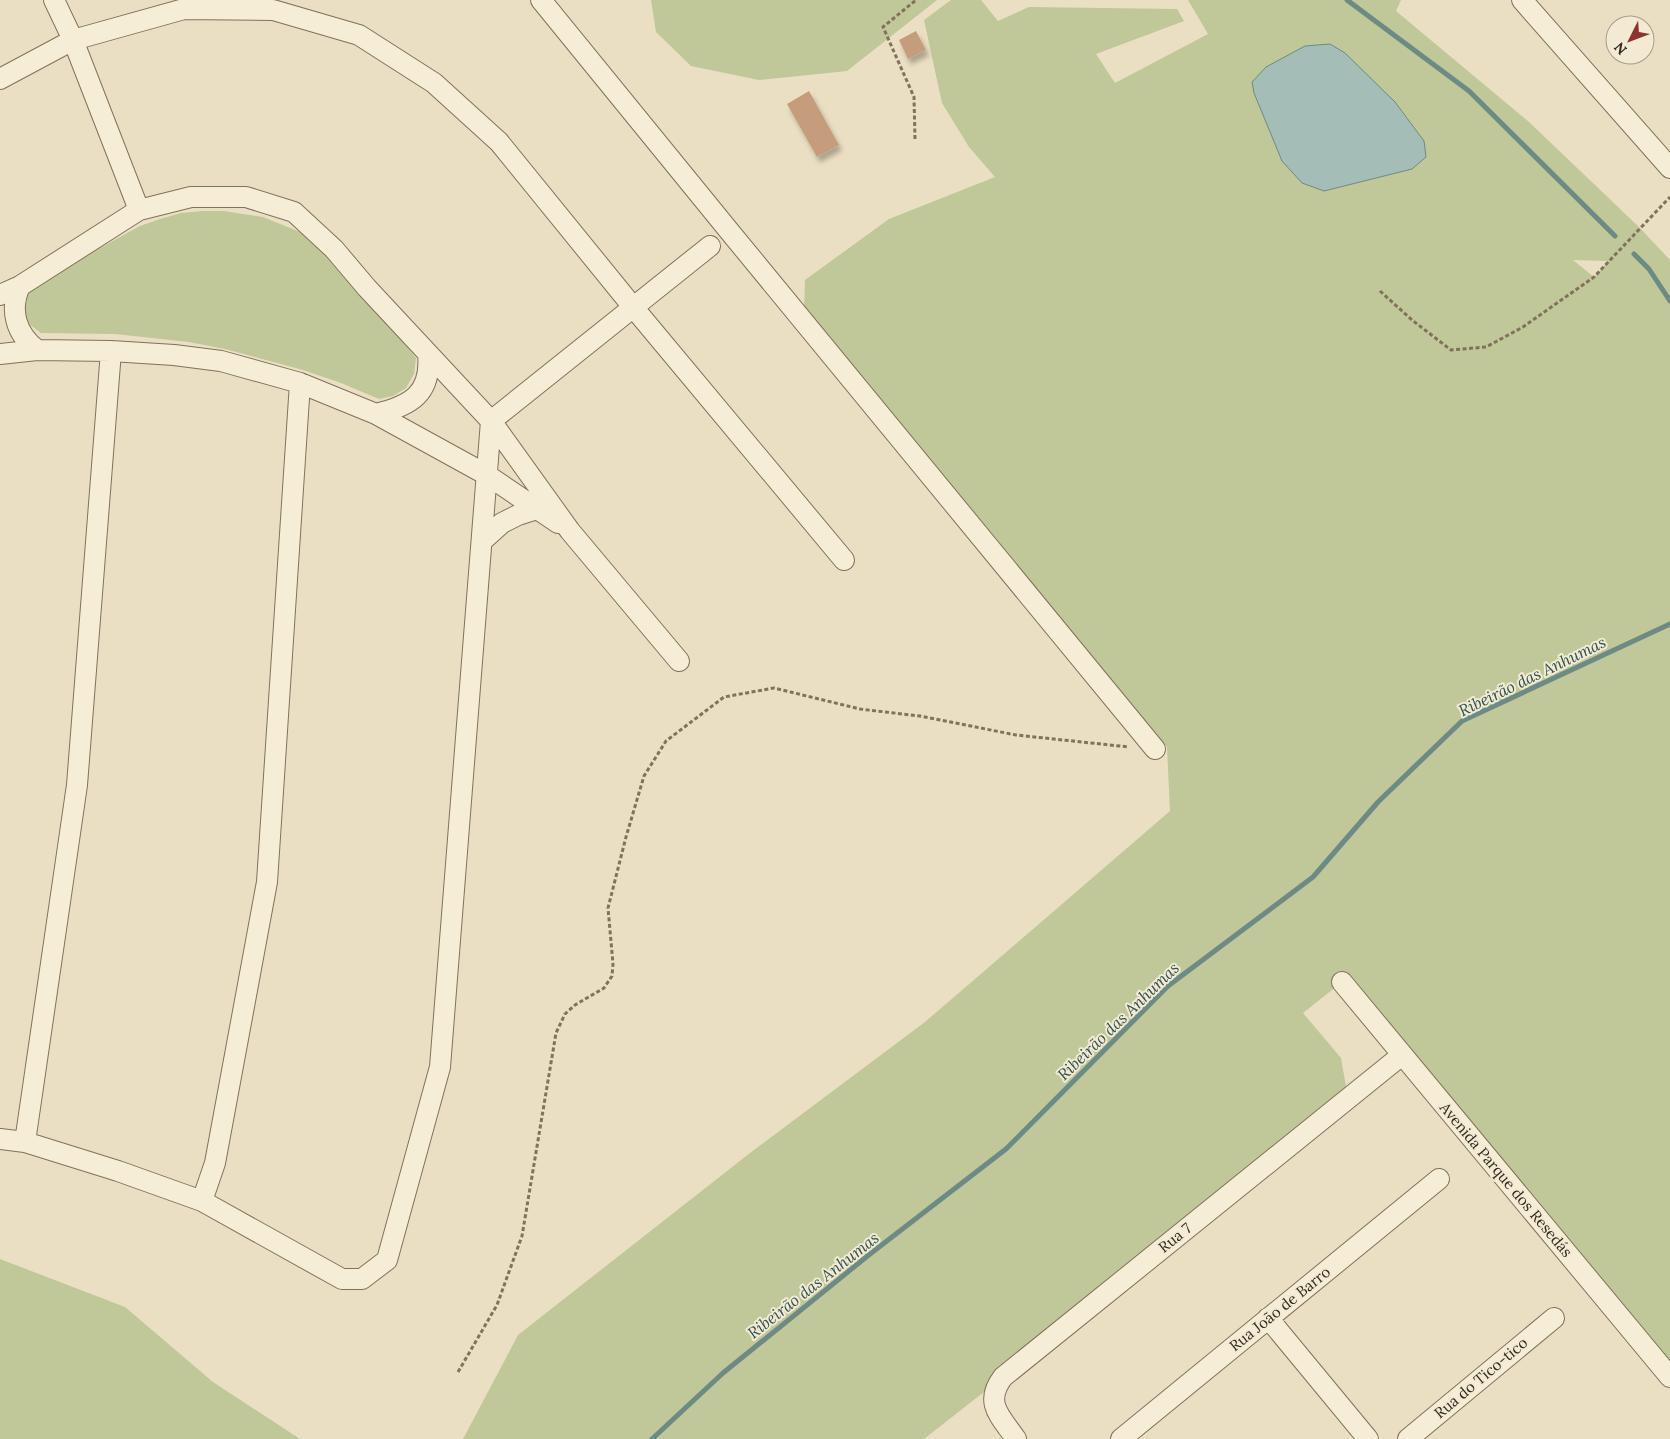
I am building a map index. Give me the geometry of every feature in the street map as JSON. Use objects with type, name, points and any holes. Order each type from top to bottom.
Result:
[{"type":"street","points":[[54,0],[73,40],[139,210]]},
{"type":"street","points":[[541,0],[1155,749]]},
{"type":"street","points":[[1522,0],[1670,168]]},
{"type":"street","points":[[0,79],[73,40],[184,9],[273,10],[358,35],[434,83],[499,142],[633,307],[844,560]]},
{"type":"street","points":[[0,295],[20,286],[139,210],[192,197],[246,197],[294,212],[334,249],[367,288],[491,421],[570,531],[679,661]]},
{"type":"street","points":[[0,1139],[25,1142],[202,1200],[342,1280],[362,1279],[387,1260],[440,1067],[491,421],[710,246]]},
{"type":"street","points":[[20,286],[15,303],[16,321],[24,338],[37,350]]},
{"type":"street","points":[[0,354],[37,350],[111,351],[174,355],[222,361],[300,383],[376,414],[487,475],[570,531]]},
{"type":"street","points":[[25,1142],[78,785],[111,351]]},
{"type":"street","points":[[376,414],[400,408],[418,394],[428,375],[428,354]]},
{"type":"street","points":[[202,1200],[215,1163],[267,882],[300,383]]},
{"type":"street","points":[[482,541],[502,523],[537,509]]},
{"type":"street","name":"Avenida Parque dos Resedás","points":[[1342,982],[1670,1377]]},
{"type":"street","name":"Rua 7","points":[[1016,1439],[998,1412],[993,1399],[996,1386],[1003,1377],[1402,1055]]},
{"type":"street","name":"Rua João de Barro","points":[[1121,1439],[1439,1179]]},
{"type":"street","points":[[1268,1318],[1368,1439]]},
{"type":"street","name":"Rua do Tico-tico","points":[[1408,1439],[1554,1318]]},
{"type":"path","points":[[916,0],[883,27],[914,97],[916,139]]},
{"type":"path","points":[[1380,291],[1412,320],[1451,350],[1486,346],[1523,327],[1594,277],[1670,197]]},
{"type":"path","points":[[458,1372],[497,1304],[522,1236],[556,1033],[565,1014],[575,1005],[604,988],[612,976],[613,964],[608,908],[644,776],[666,741],[724,697],[774,688],[860,709],[920,716],[1016,736],[1155,749]]},
{"type":"green space","points":[[651,0],[937,0],[847,71],[759,80],[691,66],[656,32]]},
{"type":"green space","points":[[951,0],[981,0],[998,21],[1029,7],[1177,9],[1184,21],[1096,54],[1115,83],[1208,34],[1188,0],[1401,0],[1396,11],[1529,122],[1640,228],[1670,260],[1670,1377],[1342,982],[1303,1013],[1341,1058],[1348,1098],[924,1439],[463,1439],[518,1335],[750,1153],[925,1022],[1170,811],[1167,747],[804,310],[805,280],[889,219],[995,177],[969,147],[942,103],[924,20]],"holes":[[[1573,260],[1608,261],[1594,277]]]},
{"type":"green space","points":[[224,211],[263,217],[300,232],[332,255],[416,358],[414,374],[406,388],[393,396],[379,399],[303,370],[225,349],[189,342],[115,334],[41,333],[29,324],[24,310],[25,296],[33,285],[140,226],[181,213]]},
{"type":"green space","points":[[0,1259],[125,1307],[213,1382],[300,1439],[0,1439]]},
{"type":"water","points":[[1330,44],[1345,53],[1395,102],[1424,141],[1426,157],[1412,169],[1324,191],[1302,183],[1282,161],[1254,93],[1252,82],[1266,67],[1305,46]]},
{"type":"building","points":[[916,31],[926,50],[908,59],[899,40]]},
{"type":"building","points":[[809,91],[839,145],[817,157],[787,104]]},
{"type":"waterway","points":[[1347,0],[1469,91],[1615,236]]},
{"type":"waterway","points":[[1634,254],[1649,269],[1670,301]]},
{"type":"waterway","name":"Ribeirão das Anhumas","points":[[652,1439],[723,1373],[870,1254],[1006,1149],[1168,986],[1313,877],[1378,802],[1462,721],[1670,624]]}]
